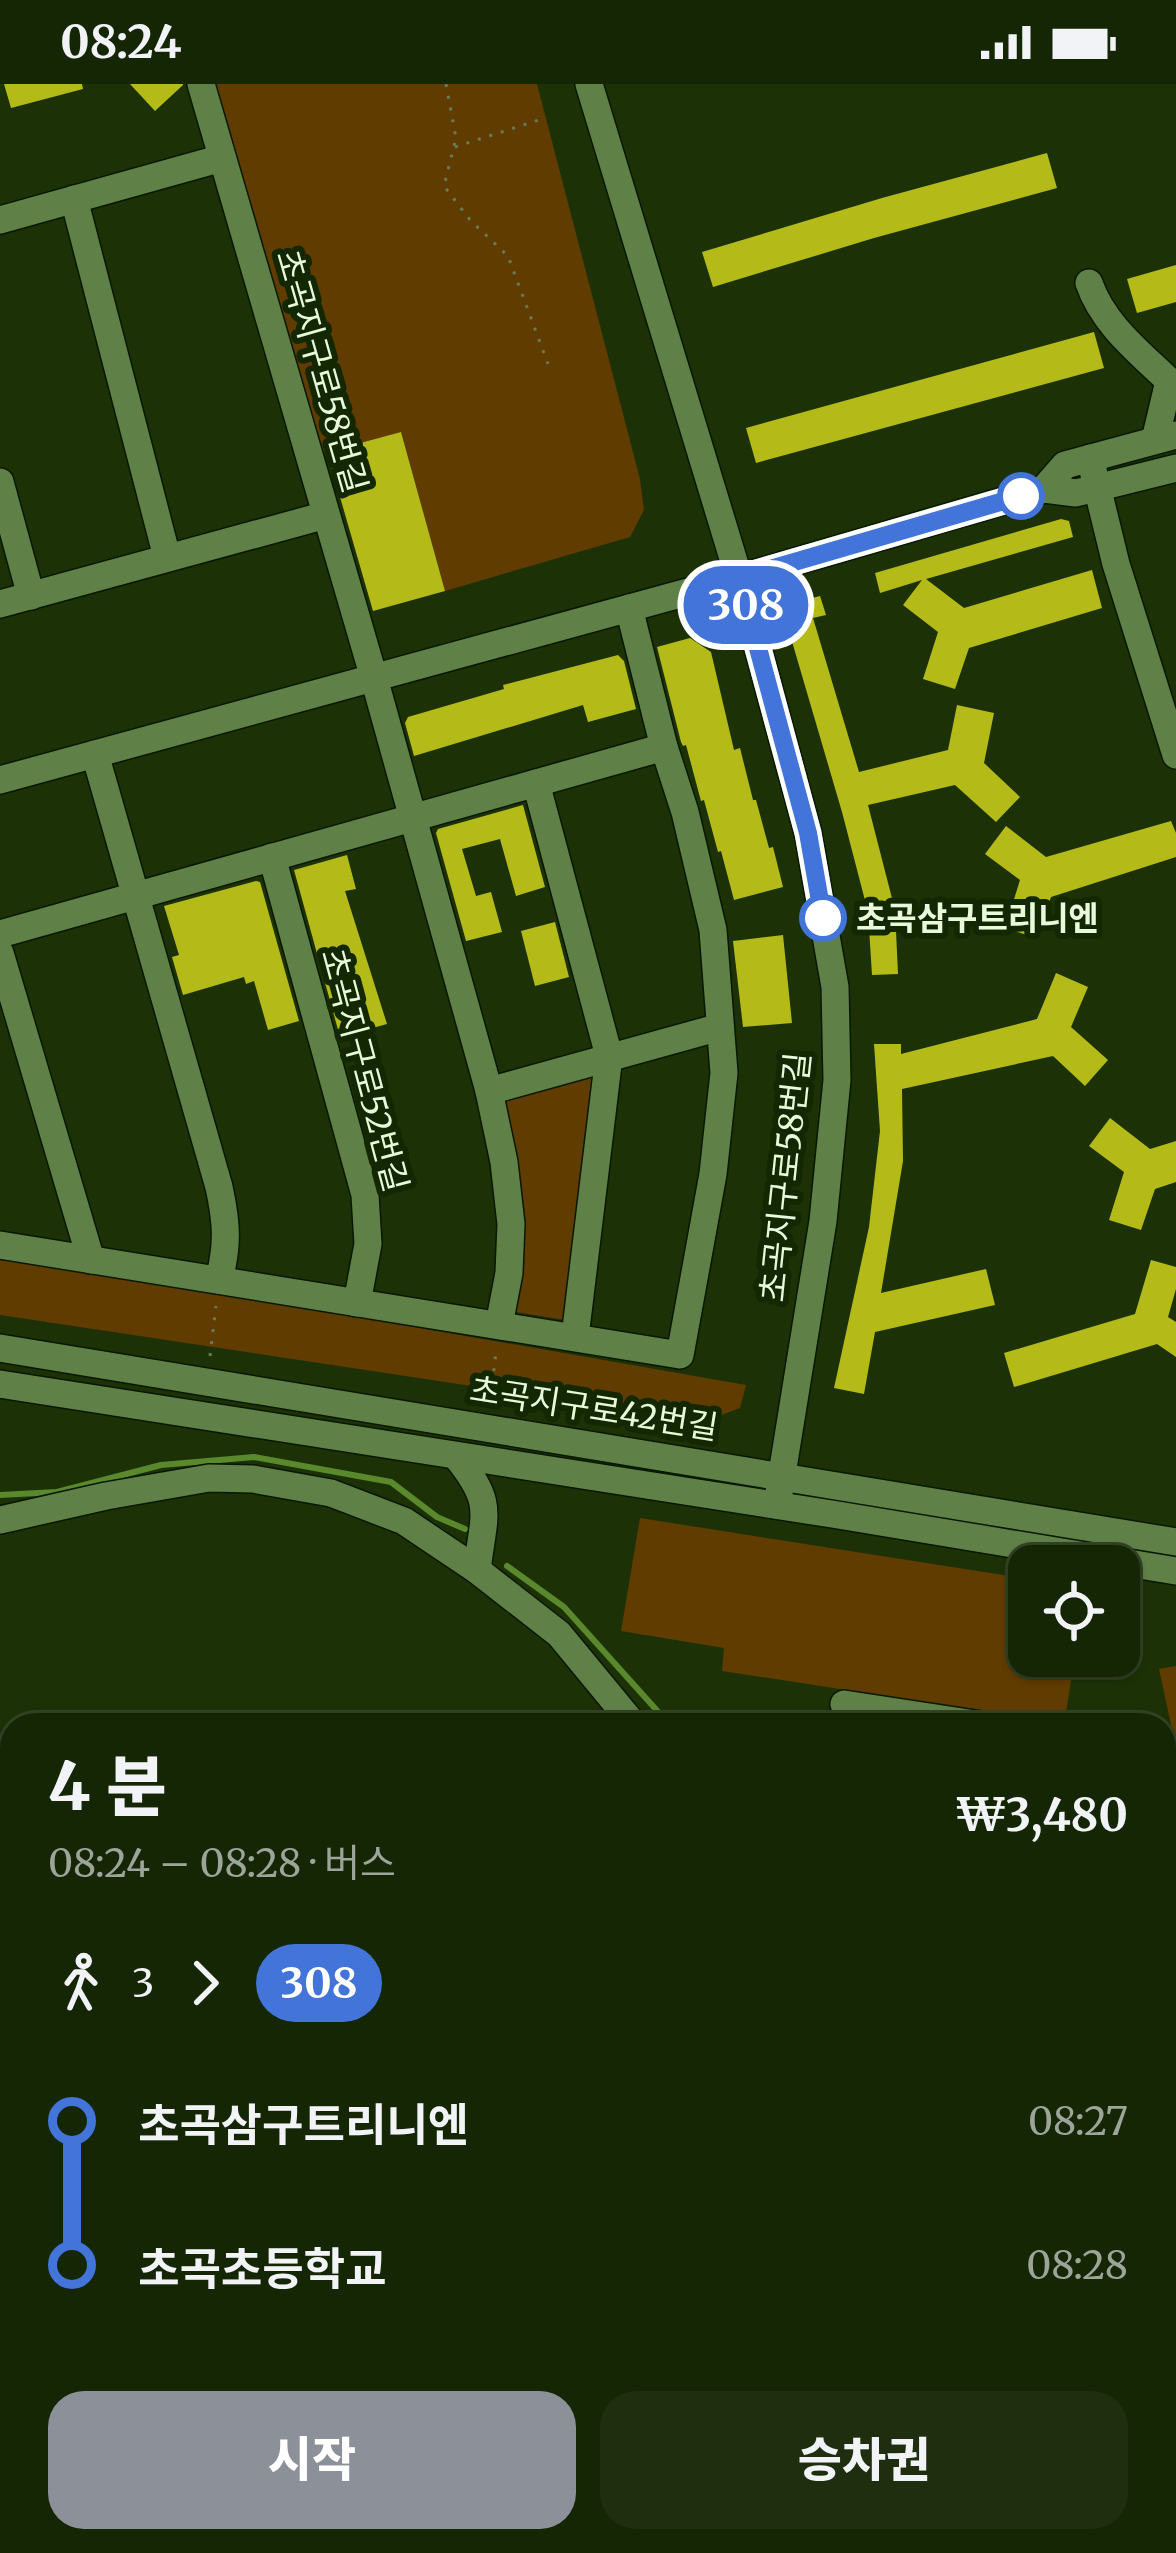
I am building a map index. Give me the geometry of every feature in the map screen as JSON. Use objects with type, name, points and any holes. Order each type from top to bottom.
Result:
[{"type":"street","name":"초곡지구로58번길","points":[[201,84],[489,1090],[511,1225],[509,1273],[499,1325]]},
{"type":"street","name":"초곡지구로58번길","points":[[589,84],[739,578],[808,833],[835,987],[837,1080],[823,1221],[777,1505]]},
{"type":"street","points":[[0,220],[222,158]]},
{"type":"street","points":[[74,200],[167,557]]},
{"type":"street","points":[[1044,489],[1066,465],[1166,438],[1173,382],[1117,330],[1096,304],[1089,283]]},
{"type":"street","points":[[1090,458],[1115,564],[1176,755]]},
{"type":"street","points":[[0,780],[739,578],[1044,489],[1076,493],[1176,468]]},
{"type":"street","points":[[0,482],[31,596]]},
{"type":"street","points":[[0,604],[326,514]]},
{"type":"street","points":[[0,1246],[680,1354],[712,1174],[724,1073],[713,930],[629,608]]},
{"type":"street","points":[[0,934],[664,747]]},
{"type":"street","points":[[95,754],[222,1202],[227,1245],[219,1280]]},
{"type":"street","points":[[536,783],[609,1056],[575,1337]]},
{"type":"street","name":"초곡지구로52번길","points":[[272,857],[365,1195],[368,1244],[358,1303]]},
{"type":"street","points":[[0,953],[91,1260]]},
{"type":"street","points":[[489,1090],[720,1027]]},
{"type":"street","name":"초곡지구로42번길","points":[[0,1348],[1176,1542]]},
{"type":"street","name":"초곡지구로42번길","points":[[0,1384],[1176,1571]]},
{"type":"street","points":[[456,1456],[478,1483],[485,1503],[477,1570]]},
{"type":"street","points":[[485,1503],[504,1482],[535,1469]]},
{"type":"street","points":[[0,1520],[209,1478],[253,1479],[331,1492],[404,1521],[477,1570],[559,1634],[624,1713]]},
{"type":"street","points":[[844,1704],[903,1713]]},
{"type":"path","points":[[446,84],[456,138],[444,186],[470,220],[508,256],[548,364]]},
{"type":"path","points":[[453,147],[545,118]]},
{"type":"path","points":[[206,1381],[219,1280]]},
{"type":"path","points":[[487,1426],[499,1325]]},
{"type":"shaded area","points":[[215,84],[537,84],[640,479],[644,510],[630,537],[445,591],[401,432],[316,455]]},
{"type":"shaded area","points":[[596,1071],[572,1321],[515,1312],[499,1098]]},
{"type":"shaded area","points":[[0,1260],[220,1293],[746,1385],[740,1408],[705,1421],[0,1315]]},
{"type":"shaded area","points":[[640,1518],[1008,1576],[1008,1677],[1072,1677],[1066,1713],[996,1713],[722,1671],[724,1648],[621,1631]]},
{"type":"shaded area","points":[[1176,1666],[1176,1713],[1168,1713],[1159,1669]]},
{"type":"building","points":[[4,84],[82,84],[83,89],[11,108]]},
{"type":"building","points":[[130,84],[183,84],[183,85],[155,111]]},
{"type":"building","points":[[1047,153],[1057,188],[713,287],[702,252]]},
{"type":"building","points":[[1176,265],[1176,302],[1137,313],[1127,279]]},
{"type":"building","points":[[1094,332],[1104,368],[756,463],[746,428]]},
{"type":"building","points":[[401,432],[445,591],[373,611],[327,452]]},
{"type":"building","points":[[1061,519],[1069,521],[1073,537],[926,579],[964,608],[1092,570],[1102,608],[969,648],[955,689],[923,679],[938,632],[903,605],[922,580],[880,593],[875,573]]},
{"type":"building","points":[[820,596],[826,615],[813,618],[859,772],[948,750],[957,705],[994,713],[984,763],[1020,797],[996,822],[955,785],[868,805],[895,910],[898,974],[872,975],[868,912],[786,621],[797,602]]},
{"type":"building","points":[[690,638],[711,652],[734,750],[740,748],[783,887],[734,900],[686,745],[681,742],[657,647]]},
{"type":"building","points":[[618,655],[624,661],[636,709],[588,722],[583,705],[414,756],[405,723],[408,717],[504,689],[503,685]]},
{"type":"building","points":[[523,805],[545,887],[516,896],[500,839],[462,849],[476,896],[491,892],[502,932],[466,941],[436,833]]},
{"type":"building","points":[[1171,821],[1176,857],[1051,897],[1037,938],[1005,928],[1020,880],[985,854],[1006,826],[1046,857]]},
{"type":"building","points":[[347,855],[356,889],[345,891],[387,1024],[340,1037],[294,870]]},
{"type":"building","points":[[256,881],[299,1021],[268,1030],[254,981],[246,984],[244,977],[183,995],[172,957],[179,955],[164,906]]},
{"type":"building","points":[[555,922],[569,977],[535,986],[521,931]]},
{"type":"building","points":[[783,935],[792,1023],[743,1027],[733,941]]},
{"type":"building","points":[[1056,973],[1088,987],[1071,1027],[1108,1060],[1085,1086],[1053,1056],[902,1089],[903,1161],[881,1293],[986,1269],[995,1305],[875,1332],[864,1394],[834,1388],[869,1227],[880,1131],[874,1044],[901,1044],[901,1054],[1037,1019]]},
{"type":"building","points":[[1110,1118],[1150,1149],[1176,1141],[1176,1182],[1155,1189],[1141,1230],[1109,1220],[1124,1172],[1089,1146]]},
{"type":"building","points":[[1151,1260],[1176,1267],[1168,1317],[1176,1322],[1176,1357],[1157,1344],[1014,1387],[1004,1353],[1135,1314]]},
{"type":"waterway","points":[[0,1495],[57,1492],[161,1465],[254,1457],[391,1482],[437,1517],[465,1529]]},
{"type":"waterway","points":[[507,1566],[564,1607],[659,1713]]},
{"type":"bus line","name":"308","points":[[823,918],[808,833],[739,578],[1021,496]]},
{"type":"place","name":"초곡삼구트리니엔","points":[[823,918]]}]
